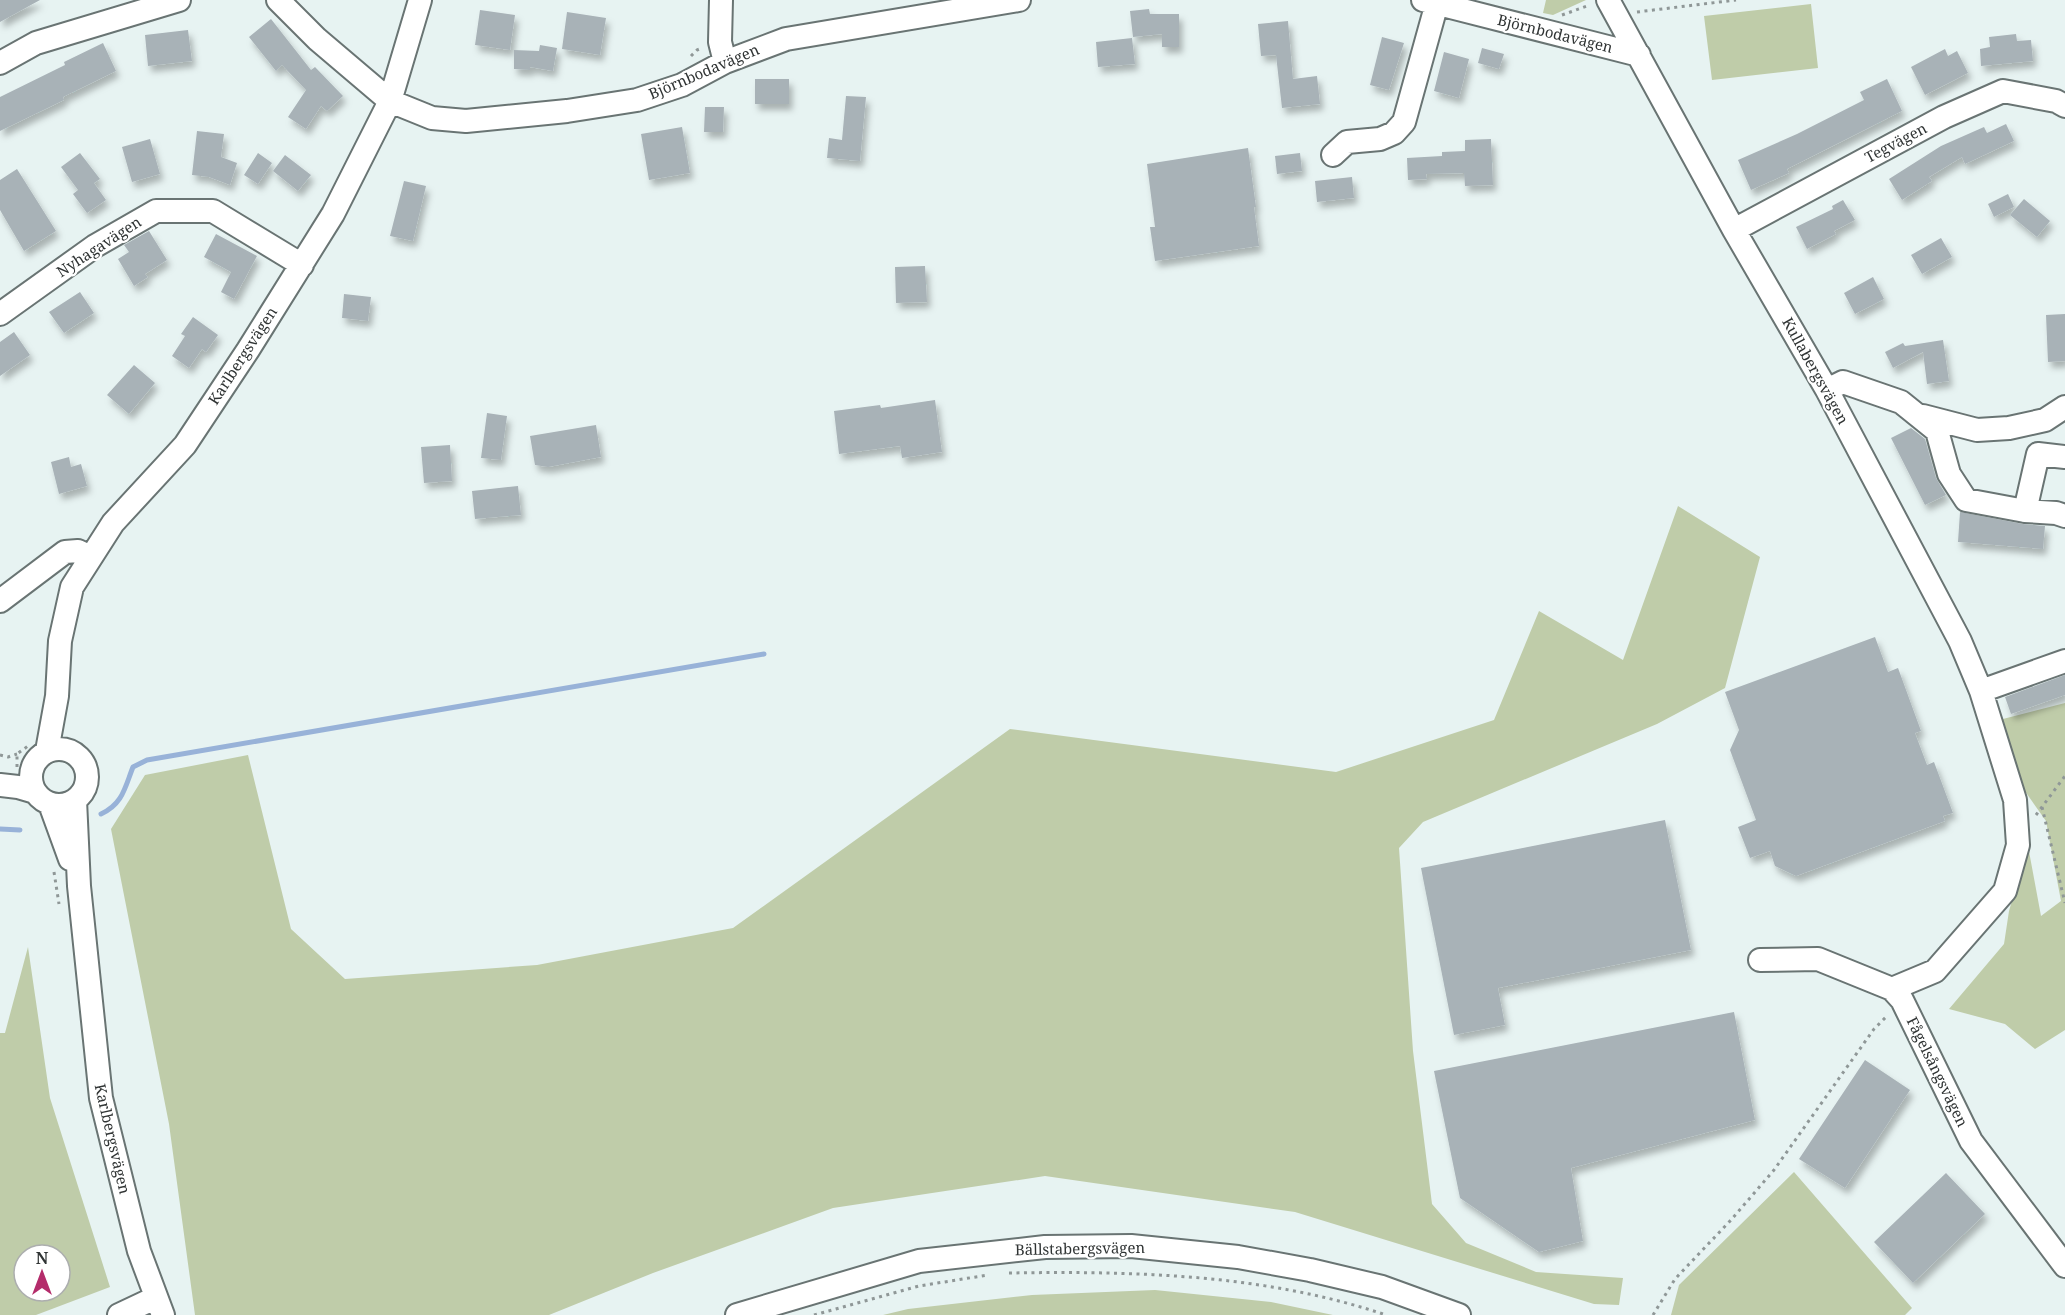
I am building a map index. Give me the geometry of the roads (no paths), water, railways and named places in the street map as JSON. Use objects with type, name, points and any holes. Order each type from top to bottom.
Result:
[{"type":"street","points":[[0,63],[36,43],[178,0]]},
{"type":"street","name":"Björnbodavägen","points":[[278,0],[317,39],[390,101],[432,118],[466,121],[567,111],[636,100],[682,85],[723,52],[980,3],[1019,0]]},
{"type":"street","name":"Karlbergsvägen","points":[[159,1306],[139,1251],[101,1098],[79,886],[75,800],[87,784],[87,772],[78,755],[69,750],[57,696],[60,641],[72,587],[113,523],[184,445],[333,214],[390,101],[420,0]]},
{"type":"street","points":[[721,0],[723,52]]},
{"type":"street","name":"Kullabergsvägen","points":[[1608,0],[1734,230],[1827,390],[1960,640],[1981,692],[2015,800],[2018,845],[2005,891],[1935,971],[1897,994]]},
{"type":"street","name":"Björnbodavägen","points":[[1333,155],[1347,142],[1380,139],[1394,133],[1404,123],[1430,2],[1639,55]]},
{"type":"street","name":"Tegvägen","points":[[1734,230],[1944,117],[2003,91],[2056,101],[2065,105]]},
{"type":"street","name":"Nyhagavägen","points":[[0,314],[95,246],[156,211],[213,211],[302,265]]},
{"type":"street","points":[[1827,390],[1843,382],[1901,402],[1937,431],[1949,474],[1966,500],[2065,516]]},
{"type":"street","points":[[1915,414],[1977,430],[2008,428],[2045,420],[2065,407]]},
{"type":"street","points":[[2025,511],[2038,454],[2065,457]]},
{"type":"street","points":[[0,601],[65,552],[78,551],[92,557]]},
{"type":"street","points":[[1981,692],[2065,661]]},
{"type":"street","name":"Karlbergsvägen","points":[[57,696],[32,757],[31,777],[43,798],[79,886]]},
{"type":"street","points":[[0,772],[56,748],[69,750]]},
{"type":"street","points":[[0,785],[18,787],[60,805],[75,800]]},
{"type":"street","points":[[1760,960],[1818,959],[1897,994]]},
{"type":"street","name":"Fågelsångsvägen","points":[[1897,994],[1971,1142],[2065,1266]]},
{"type":"street","name":"Bällstabergsvägen","points":[[737,1315],[919,1261],[1045,1247],[1131,1246],[1238,1257],[1310,1270],[1382,1287],[1459,1315]]},
{"type":"street","points":[[119,1315],[159,1306]]},
{"type":"waterway","points":[[101,814],[119,800],[133,767],[147,760],[764,654]]},
{"type":"waterway","points":[[0,829],[20,830]]}]
